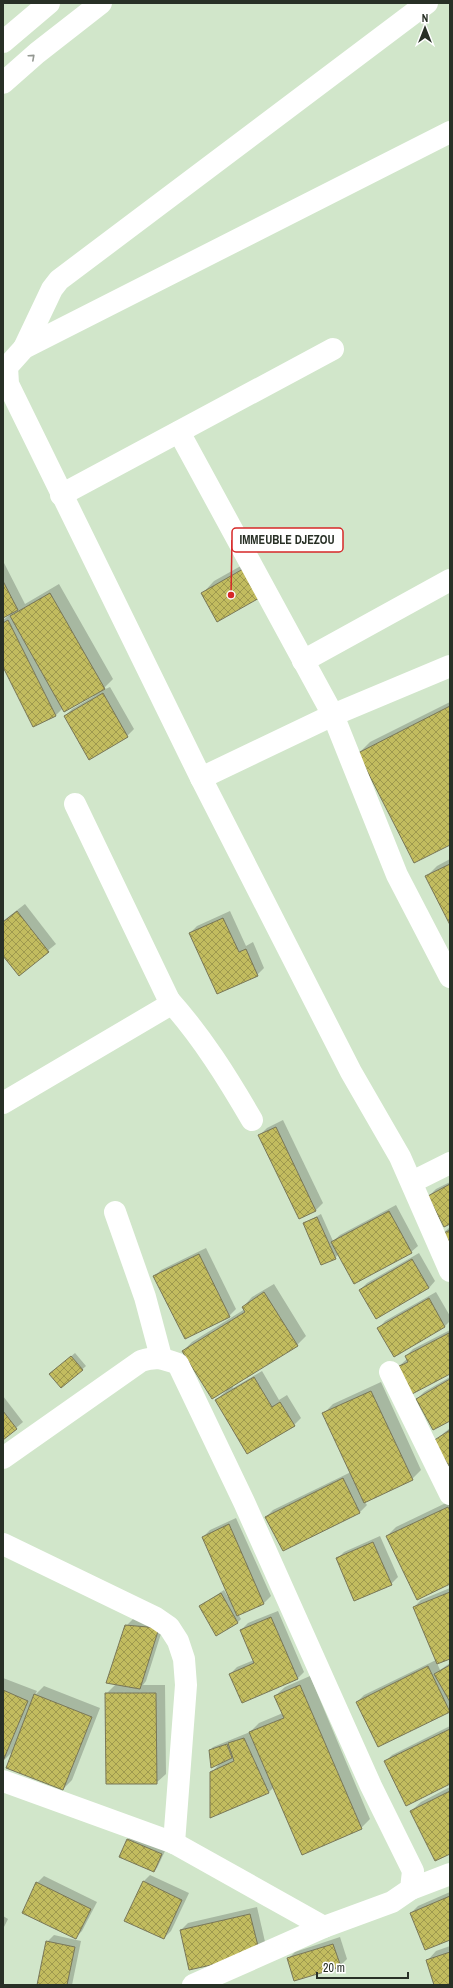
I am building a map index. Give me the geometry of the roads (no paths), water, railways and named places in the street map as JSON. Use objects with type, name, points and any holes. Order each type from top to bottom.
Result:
[{"type":"street","points":[[3,42],[48,3]]},
{"type":"street","points":[[3,83],[37,53],[101,3]]},
{"type":"street","points":[[427,3],[59,280],[52,289],[24,348],[7,367],[8,384],[200,778],[351,1072],[400,1157],[450,1271]]},
{"type":"street","points":[[24,348],[450,132]]},
{"type":"street","points":[[62,495],[334,349]]},
{"type":"street","points":[[179,432],[333,715],[397,875],[450,977]]},
{"type":"street","points":[[303,661],[450,580]]},
{"type":"street","points":[[200,778],[333,715],[450,666]]},
{"type":"street","points":[[75,804],[169,1000],[192,1026],[215,1058],[252,1120]]},
{"type":"street","points":[[3,1103],[166,1007],[169,1000]]},
{"type":"street","points":[[412,1182],[450,1163]]},
{"type":"street","points":[[115,1212],[145,1297],[161,1357]]},
{"type":"street","points":[[3,1458],[141,1361],[161,1357],[178,1364],[244,1502],[371,1786],[413,1871],[411,1889]]},
{"type":"street","points":[[390,1372],[450,1494]]},
{"type":"street","points":[[3,1544],[156,1618],[169,1627],[178,1641],[184,1659],[186,1686],[174,1843]]},
{"type":"street","points":[[3,1781],[174,1843],[324,1927]]},
{"type":"street","points":[[193,1985],[324,1927],[392,1902],[411,1889],[450,1874]]},
{"type":"place","name":"IMMEUBLE DJEZOU","points":[[231,595]]}]
